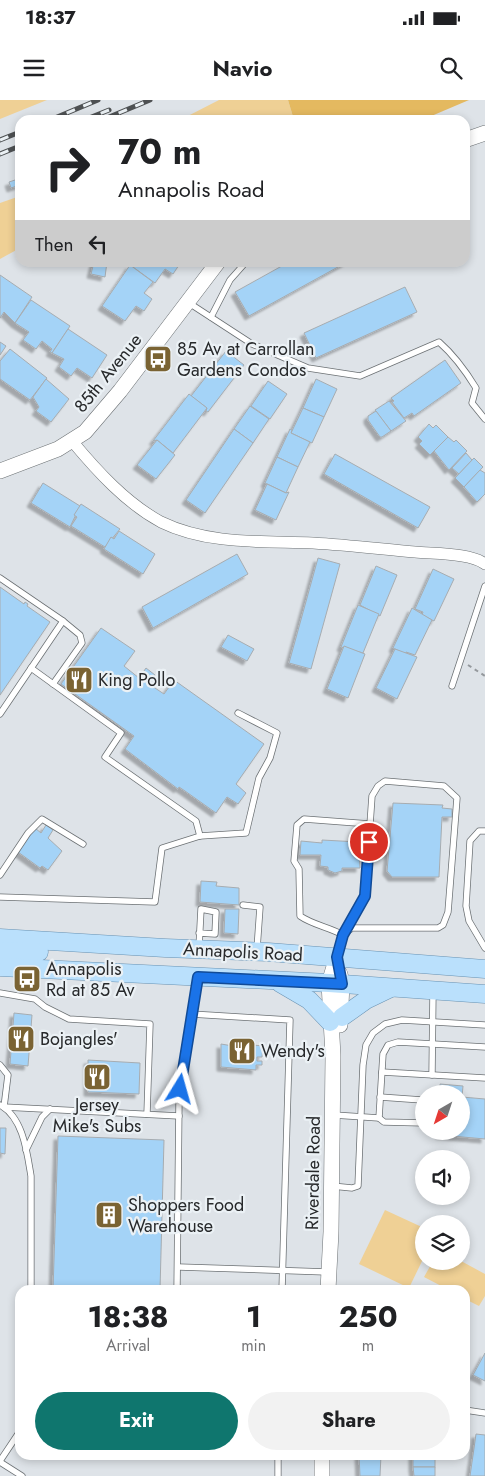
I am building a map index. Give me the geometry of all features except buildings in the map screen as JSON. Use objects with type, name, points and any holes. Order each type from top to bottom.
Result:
[{"type":"main road","points":[[470,138],[485,133]]},
{"type":"main road","points":[[470,143],[485,140]]},
{"type":"main road","name":"85th Avenue","points":[[0,471],[58,449],[85,432],[115,397],[214,267]]},
{"type":"main road","name":"Annapolis Road","points":[[0,938],[136,947],[199,941],[257,952],[485,969]]},
{"type":"main road","points":[[0,951],[102,954],[136,947]]},
{"type":"main road","name":"Riverdale Road","points":[[328,1285],[337,957]]},
{"type":"main road","name":"Annapolis Road","points":[[0,967],[275,980],[485,994]]},
{"type":"main road","points":[[275,980],[336,1019],[366,1000],[393,987]]},
{"type":"main road","points":[[322,1460],[322,1476]]},
{"type":"street","points":[[72,441],[107,480],[134,504],[161,521],[191,533],[218,538],[315,543],[450,555],[479,559],[485,564]]},
{"type":"lane","points":[[211,317],[230,280],[242,267]]},
{"type":"lane","points":[[188,301],[252,344],[308,368],[360,376],[439,342],[455,356],[476,388],[472,403],[485,419]]},
{"type":"lane","points":[[0,578],[80,634],[82,643],[53,684]]},
{"type":"lane","points":[[452,686],[485,586]]},
{"type":"lane","points":[[0,714],[63,622]]},
{"type":"lane","points":[[31,668],[121,733],[105,757],[196,821],[200,836]]},
{"type":"lane","points":[[0,897],[155,902],[162,848],[200,836],[246,832],[259,778],[270,758],[276,733],[238,713]]},
{"type":"lane","points":[[337,957],[343,935],[365,896],[372,796],[378,786],[385,781],[444,786],[457,798],[448,912],[443,924],[438,928],[352,928],[343,935]]},
{"type":"lane","points":[[0,875],[28,833],[42,819],[83,844]]},
{"type":"lane","points":[[343,935],[329,927],[309,922],[300,916],[299,869],[294,861],[297,826],[304,819],[370,824]]},
{"type":"lane","points":[[485,831],[479,832],[470,841],[466,906],[469,921],[485,948]]},
{"type":"lane","points":[[243,905],[260,907],[257,952]]},
{"type":"lane","points":[[201,909],[216,912],[215,934],[199,941],[201,909]]},
{"type":"lane","points":[[177,1285],[179,1267],[177,1225],[180,1148],[178,1116],[191,1014],[198,977]]},
{"type":"lane","points":[[432,1075],[433,990]]},
{"type":"lane","points":[[0,994],[35,999],[45,1007],[69,1019],[150,1024],[147,1114]]},
{"type":"lane","points":[[191,1014],[290,1020],[282,1285]]},
{"type":"lane","points":[[332,1186],[352,1188],[358,1186],[360,1115],[366,1045],[373,1033],[385,1024],[402,1020],[485,1025]]},
{"type":"lane","points":[[379,1118],[383,1054],[388,1045],[398,1042],[485,1047]]},
{"type":"lane","points":[[0,1065],[8,1075],[2,1106]]},
{"type":"lane","points":[[382,1072],[485,1078]]},
{"type":"lane","points":[[380,1098],[415,1100]]},
{"type":"lane","points":[[2,1106],[178,1116]]},
{"type":"lane","points":[[2,1106],[14,1116],[26,1150],[31,1176],[31,1285]]},
{"type":"lane","points":[[26,1150],[42,1117],[50,1109]]},
{"type":"lane","points":[[332,1115],[360,1115],[379,1118],[384,1122],[415,1123]]},
{"type":"lane","points":[[179,1267],[329,1272]]},
{"type":"lane","points":[[470,1411],[485,1413]]},
{"type":"lane","points":[[15,1438],[0,1461],[22,1476]]},
{"type":"lane","points":[[278,1460],[278,1476]]},
{"type":"path","points":[[460,662],[478,670],[485,676]]},
{"type":"shaded area","points":[[0,100],[47,100],[0,119]]},
{"type":"shaded area","points":[[219,100],[288,100],[292,115],[190,115]]},
{"type":"shaded area","points":[[288,100],[469,100],[434,115],[292,115]]},
{"type":"shaded area","points":[[15,198],[15,251],[0,259],[0,203]]},
{"type":"shaded area","points":[[385,1210],[415,1224],[415,1270],[418,1270],[410,1285],[403,1285],[359,1264]]},
{"type":"shaded area","points":[[470,1266],[485,1274],[485,1296],[479,1306],[470,1302],[470,1285],[439,1285],[424,1277],[428,1270],[470,1270]]},
{"type":"railway","points":[[62,115],[98,100]]},
{"type":"railway","points":[[114,115],[150,100]]},
{"type":"railway","points":[[96,115],[109,110]]},
{"type":"railway","points":[[0,140],[15,134]]},
{"type":"railway","points":[[0,154],[15,148]]},
{"type":"place","name":"85 Av at Carrollan Gardens Condos","points":[[158,359]]},
{"type":"place","name":"King Pollo","points":[[79,680]]},
{"type":"place","name":"Annapolis Rd at 85 Av","points":[[27,979]]},
{"type":"place","name":"Bojangles'","points":[[21,1039]]},
{"type":"place","name":"Wendy's","points":[[242,1051]]},
{"type":"place","name":"Jersey Mike's Subs","points":[[97,1077]]},
{"type":"place","name":"Shoppers Food Warehouse","points":[[109,1215]]},
{"type":"route","points":[[180,1089],[198,977],[342,984],[337,957],[343,935],[365,896],[369,842]]}]
